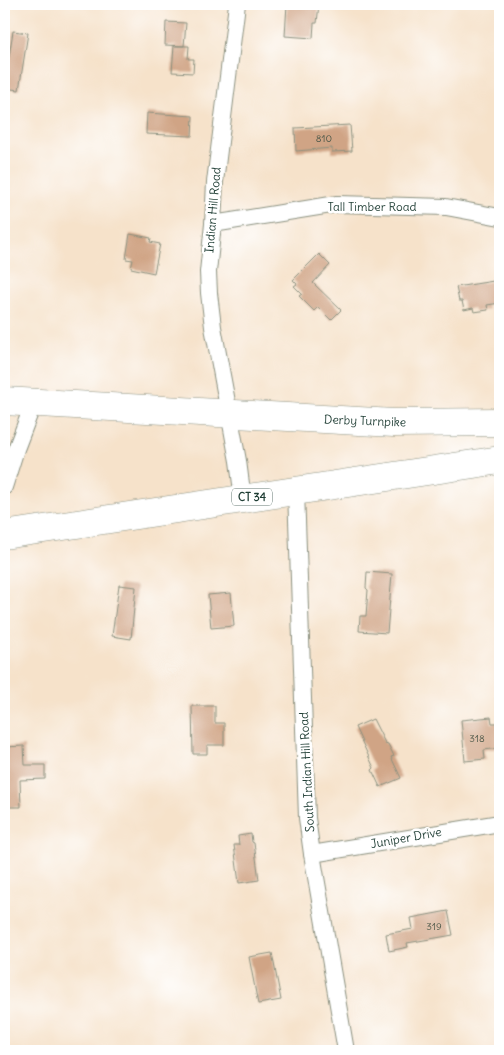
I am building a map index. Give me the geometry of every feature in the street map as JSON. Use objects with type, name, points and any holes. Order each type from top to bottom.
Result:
[{"type":"highway","name":"Derby Turnpike","points":[[4,400],[229,415],[394,423],[500,422]]},
{"type":"highway","name":"CT 34","points":[[4,535],[500,460]]},
{"type":"street","name":"Indian Hill Road","points":[[229,415],[209,293],[209,265],[215,182],[237,4]]},
{"type":"street","name":"Tall Timber Road","points":[[213,224],[337,204],[446,207],[500,217]]},
{"type":"street","points":[[4,487],[34,402]]},
{"type":"street","points":[[229,415],[242,499]]},
{"type":"street","name":"South Indian Hill Road","points":[[296,490],[307,818],[346,1051]]},
{"type":"street","name":"Juniper Drive","points":[[312,854],[500,824]]},
{"type":"building","points":[[287,4],[319,4],[317,23],[314,23],[313,38],[285,36]]},
{"type":"building","points":[[166,22],[186,23],[184,46],[165,45]]},
{"type":"building","points":[[13,31],[28,33],[19,90],[4,88],[4,56],[9,57]]},
{"type":"building","points":[[174,46],[189,46],[188,59],[194,59],[193,73],[172,72]]},
{"type":"building","points":[[147,113],[193,116],[192,136],[146,134]]},
{"type":"building","points":[[350,125],[352,151],[332,152],[332,148],[296,151],[295,128]]},
{"type":"building","points":[[130,234],[151,238],[150,242],[160,244],[154,273],[131,268],[133,260],[126,259]]},
{"type":"building","points":[[319,254],[330,265],[313,283],[341,310],[331,320],[318,307],[314,311],[299,296],[302,294],[294,286],[297,284],[293,280]]},
{"type":"building","points":[[500,280],[500,303],[487,305],[488,310],[474,312],[473,308],[464,310],[462,301],[459,301],[456,287]]},
{"type":"building","points":[[367,572],[392,574],[387,633],[359,631],[360,616],[366,616]]},
{"type":"building","points":[[119,585],[136,587],[131,639],[112,636]]},
{"type":"building","points":[[231,593],[234,626],[211,628],[208,595]]},
{"type":"building","points":[[192,706],[215,706],[215,723],[224,723],[224,745],[207,745],[207,754],[193,754]]},
{"type":"building","points":[[491,717],[492,723],[500,723],[500,748],[484,750],[485,759],[465,761],[461,720]]},
{"type":"building","points":[[373,719],[394,756],[391,757],[401,778],[380,787],[372,770],[374,768],[355,727]]},
{"type":"building","points":[[24,746],[25,765],[45,765],[45,779],[20,780],[21,807],[4,807],[4,747]]},
{"type":"building","points":[[251,834],[259,880],[239,883],[234,845],[239,845],[238,836]]},
{"type":"building","points":[[448,911],[453,935],[407,943],[408,947],[389,951],[386,934],[413,929],[411,918]]},
{"type":"building","points":[[272,953],[281,1000],[258,1004],[249,957]]}]
